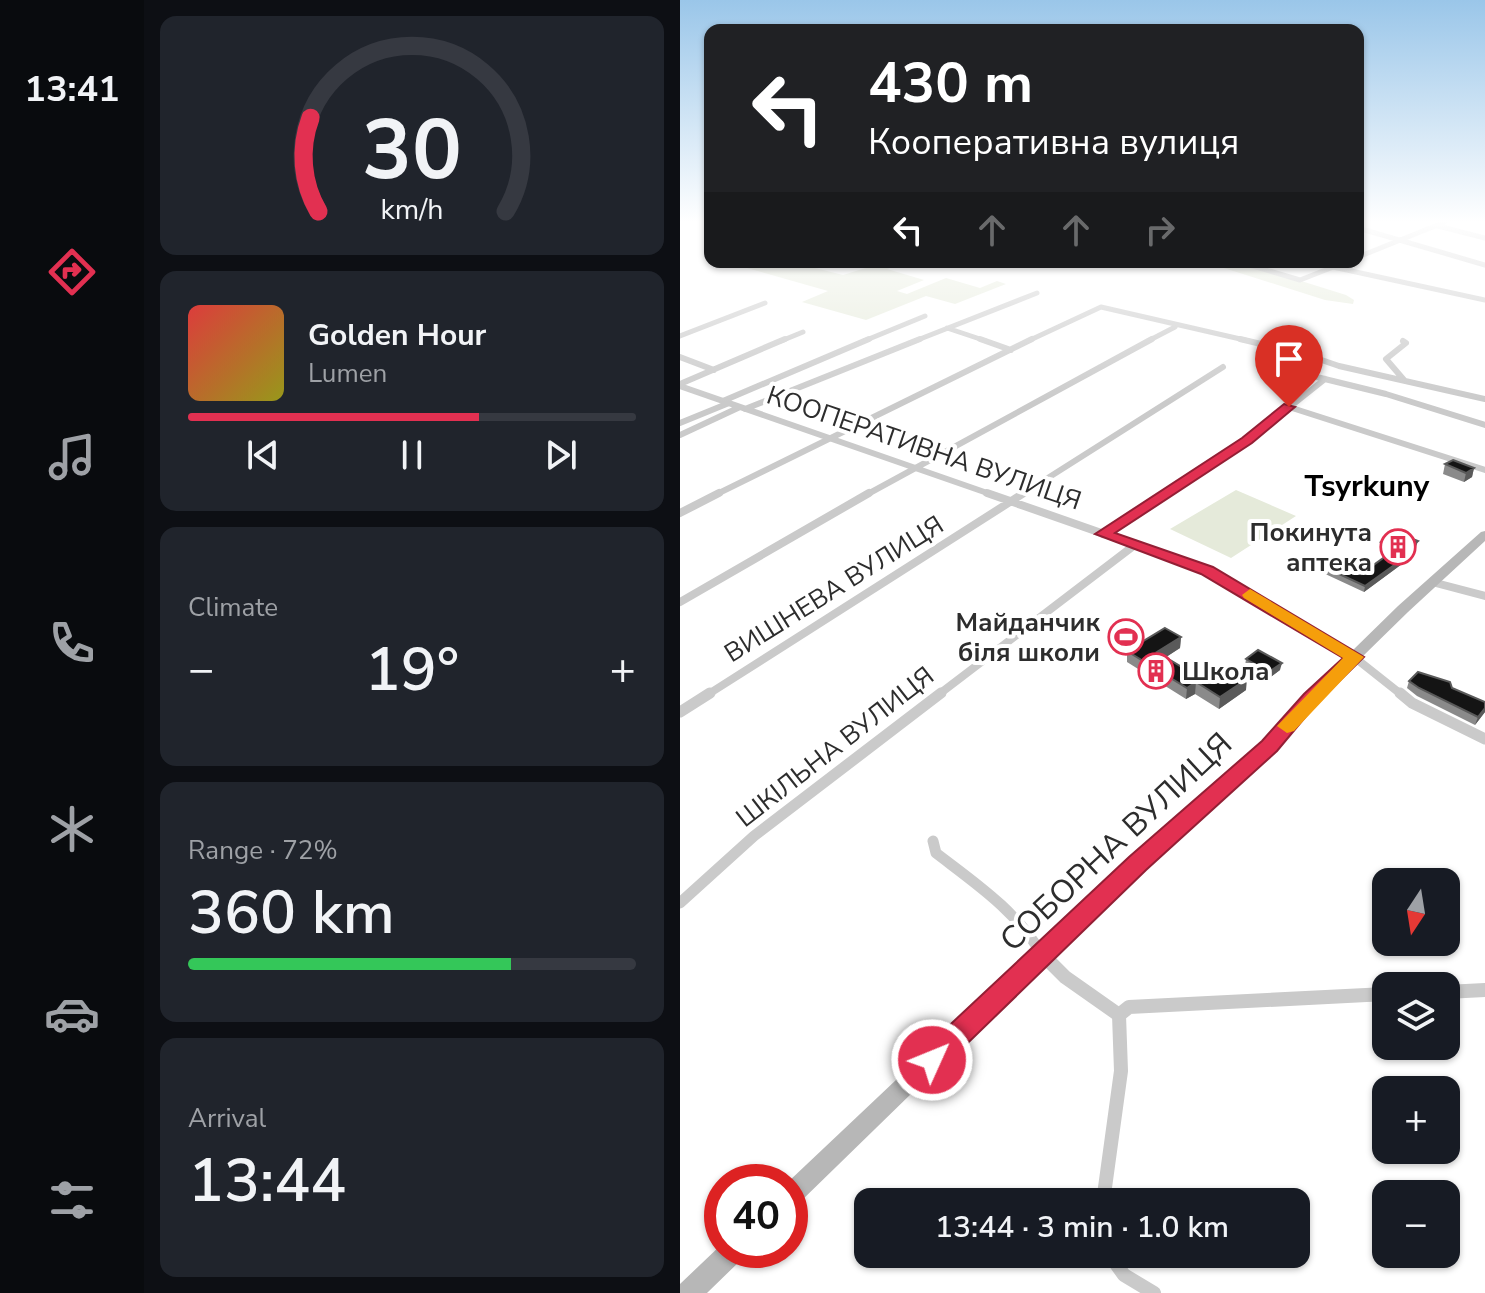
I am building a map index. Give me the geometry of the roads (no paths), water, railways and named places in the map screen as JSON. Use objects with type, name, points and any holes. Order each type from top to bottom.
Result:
[{"type":"street","points":[[1404,282],[1485,300]]},
{"type":"street","points":[[680,435],[1037,293]]},
{"type":"street","points":[[680,336],[765,303]]},
{"type":"street","points":[[680,513],[819,441],[830,439],[914,395],[1101,307],[1175,327],[1304,354],[1406,382],[1484,398]]},
{"type":"street","points":[[680,423],[925,316]]},
{"type":"street","points":[[680,602],[914,469],[1175,327]]},
{"type":"street","points":[[947,328],[1011,350]]},
{"type":"street","points":[[680,385],[803,332]]},
{"type":"street","points":[[1304,354],[1300,351],[1311,341]]},
{"type":"street","points":[[1403,341],[1406,343],[1386,359],[1406,382]]},
{"type":"street","points":[[1304,354],[1284,369],[1386,394],[1485,425]]},
{"type":"street","points":[[680,357],[714,370]]},
{"type":"street","name":"ВИШНЕВА ВУЛИЦЯ","points":[[680,712],[1223,367]]},
{"type":"street","points":[[1103,534],[1247,441],[1325,379]]},
{"type":"street","name":"КООПЕРАТИВНА ВУЛИЦЯ","points":[[680,385],[1207,570],[1354,657],[1412,703],[1485,739]]},
{"type":"street","points":[[1289,407],[1485,470]]},
{"type":"street","name":"СОБОРНА ВУЛИЦЯ","points":[[808,1179],[1137,863],[1270,746],[1311,699],[1485,535]]},
{"type":"street","name":"ШКІЛЬНА ВУЛИЦЯ","points":[[680,903],[754,836],[1136,544]]},
{"type":"street","points":[[1432,582],[1445,587],[1462,587],[1485,596]]},
{"type":"street","points":[[933,841],[936,853],[1001,904],[1031,936],[1042,956],[1065,977],[1119,1015]]},
{"type":"street","points":[[1460,991],[1485,990]]},
{"type":"street","points":[[1119,1015],[1129,1007],[1372,995]]},
{"type":"street","points":[[1105,1188],[1121,1071],[1119,1015]]},
{"type":"street","points":[[689,1293],[715,1268]]},
{"type":"street","points":[[1119,1268],[1124,1275],[1154,1293]]},
{"type":"place","name":"Покинута аптека","points":[[1398,547]]},
{"type":"place","name":"Майданчик біля школи","points":[[1126,637]]},
{"type":"place","name":"Школа","points":[[1156,671]]},
{"type":"district","name":"Tsyrkuny","points":[[1367,486]]}]
